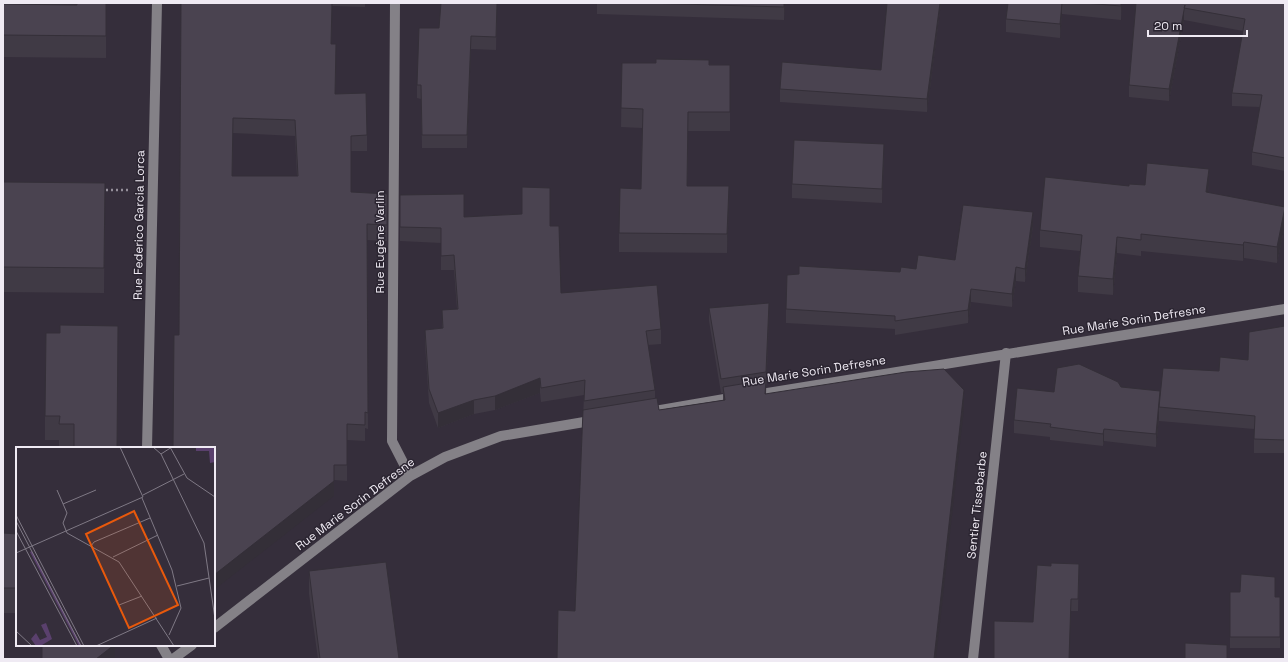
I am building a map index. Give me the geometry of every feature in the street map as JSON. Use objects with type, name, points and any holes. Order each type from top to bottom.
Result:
[{"type":"street","name":"Rue Federico Garcia Lorca","points":[[147,447],[157,3]]},
{"type":"street","name":"Rue Eugène Varlin","points":[[395,3],[392,441],[410,476]]},
{"type":"street","name":"Rue Marie Sorin Defresne","points":[[642,413],[1285,309]]},
{"type":"street","name":"Sentier Tissebarbe","points":[[973,659],[1006,353]]},
{"type":"street","name":"Rue Marie Sorin Defresne","points":[[215,627],[410,476],[444,457],[501,436],[603,419]]},
{"type":"street","points":[[162,646],[169,659]]},
{"type":"street","points":[[173,659],[191,646]]},
{"type":"path","points":[[98,190],[104,190]]},
{"type":"building","points":[[77,3],[106,3],[106,36],[3,35],[3,4],[77,5]]},
{"type":"building","points":[[181,3],[332,3],[331,44],[336,44],[335,94],[366,93],[367,135],[351,136],[351,192],[387,194],[387,225],[367,224],[368,413],[365,412],[365,425],[347,424],[347,465],[334,465],[334,481],[215,574],[215,447],[173,447],[174,335],[179,335]],"holes":[[[233,118],[295,120],[298,176],[232,176]]]},
{"type":"building","points":[[441,3],[497,3],[496,37],[471,36],[467,135],[422,135],[421,85],[417,85],[419,28],[439,28]]},
{"type":"building","points":[[645,3],[784,3],[784,7]]},
{"type":"building","points":[[887,3],[940,3],[927,99],[780,89],[782,62],[881,70]]},
{"type":"building","points":[[1008,3],[1062,3],[1060,24],[1006,19]]},
{"type":"building","points":[[1084,3],[1121,3],[1121,6]]},
{"type":"building","points":[[1136,3],[1285,3],[1285,158],[1252,152],[1262,95],[1232,93],[1245,19],[1184,8],[1169,89],[1129,85]]},
{"type":"building","points":[[656,59],[709,60],[709,65],[730,65],[730,112],[688,112],[687,186],[729,186],[727,234],[619,233],[620,188],[641,189],[643,109],[621,108],[622,63],[656,63]]},
{"type":"building","points":[[794,140],[884,144],[882,189],[792,184]]},
{"type":"building","points":[[1147,163],[1209,169],[1206,192],[1285,207],[1277,247],[1244,242],[1243,245],[1141,234],[1141,240],[1117,237],[1113,279],[1078,276],[1082,235],[1040,230],[1045,177],[1129,186],[1129,184],[1145,185]]},
{"type":"building","points":[[3,182],[105,183],[104,268],[3,267]]},
{"type":"building","points":[[522,187],[550,188],[550,226],[559,226],[561,293],[657,285],[661,329],[646,331],[655,390],[584,401],[585,380],[541,388],[540,378],[495,396],[474,400],[438,413],[429,389],[425,330],[443,328],[442,310],[458,309],[454,255],[441,256],[441,228],[400,227],[400,195],[464,194],[464,217],[522,214]]},
{"type":"building","points":[[963,205],[1033,212],[1025,269],[1016,267],[1012,294],[971,289],[968,310],[895,321],[895,316],[786,309],[787,275],[799,274],[799,266],[900,272],[901,267],[916,269],[918,255],[955,260]]},
{"type":"building","points":[[769,303],[766,372],[721,379],[709,308]]},
{"type":"building","points":[[60,325],[118,326],[117,447],[74,447],[74,424],[59,424],[60,416],[45,416],[46,333],[60,333]]},
{"type":"building","points":[[1285,326],[1285,440],[1254,439],[1255,416],[1159,407],[1163,368],[1219,371],[1220,357],[1248,360],[1249,332]]},
{"type":"building","points":[[1079,364],[1118,382],[1121,387],[1160,391],[1156,434],[1104,429],[1103,434],[1050,427],[1051,424],[1014,420],[1017,388],[1054,392],[1057,368]]},
{"type":"building","points":[[944,369],[964,390],[934,659],[557,659],[558,610],[575,611],[583,410],[657,398],[659,410],[725,400],[723,387],[766,380],[765,394],[906,372]]},
{"type":"building","points":[[3,533],[16,534],[16,588],[3,588]]},
{"type":"building","points":[[386,562],[399,659],[320,659],[309,571]]},
{"type":"building","points":[[1051,563],[1079,564],[1078,599],[1071,599],[1069,659],[994,659],[994,621],[1033,622],[1037,565],[1051,566]]},
{"type":"building","points":[[1241,574],[1275,577],[1275,597],[1280,597],[1280,637],[1230,637],[1230,592],[1240,592]]},
{"type":"building","points":[[1185,643],[1227,645],[1227,659],[1185,659]]},
{"type":"building","points":[[42,646],[113,646],[96,659],[42,659]]}]
